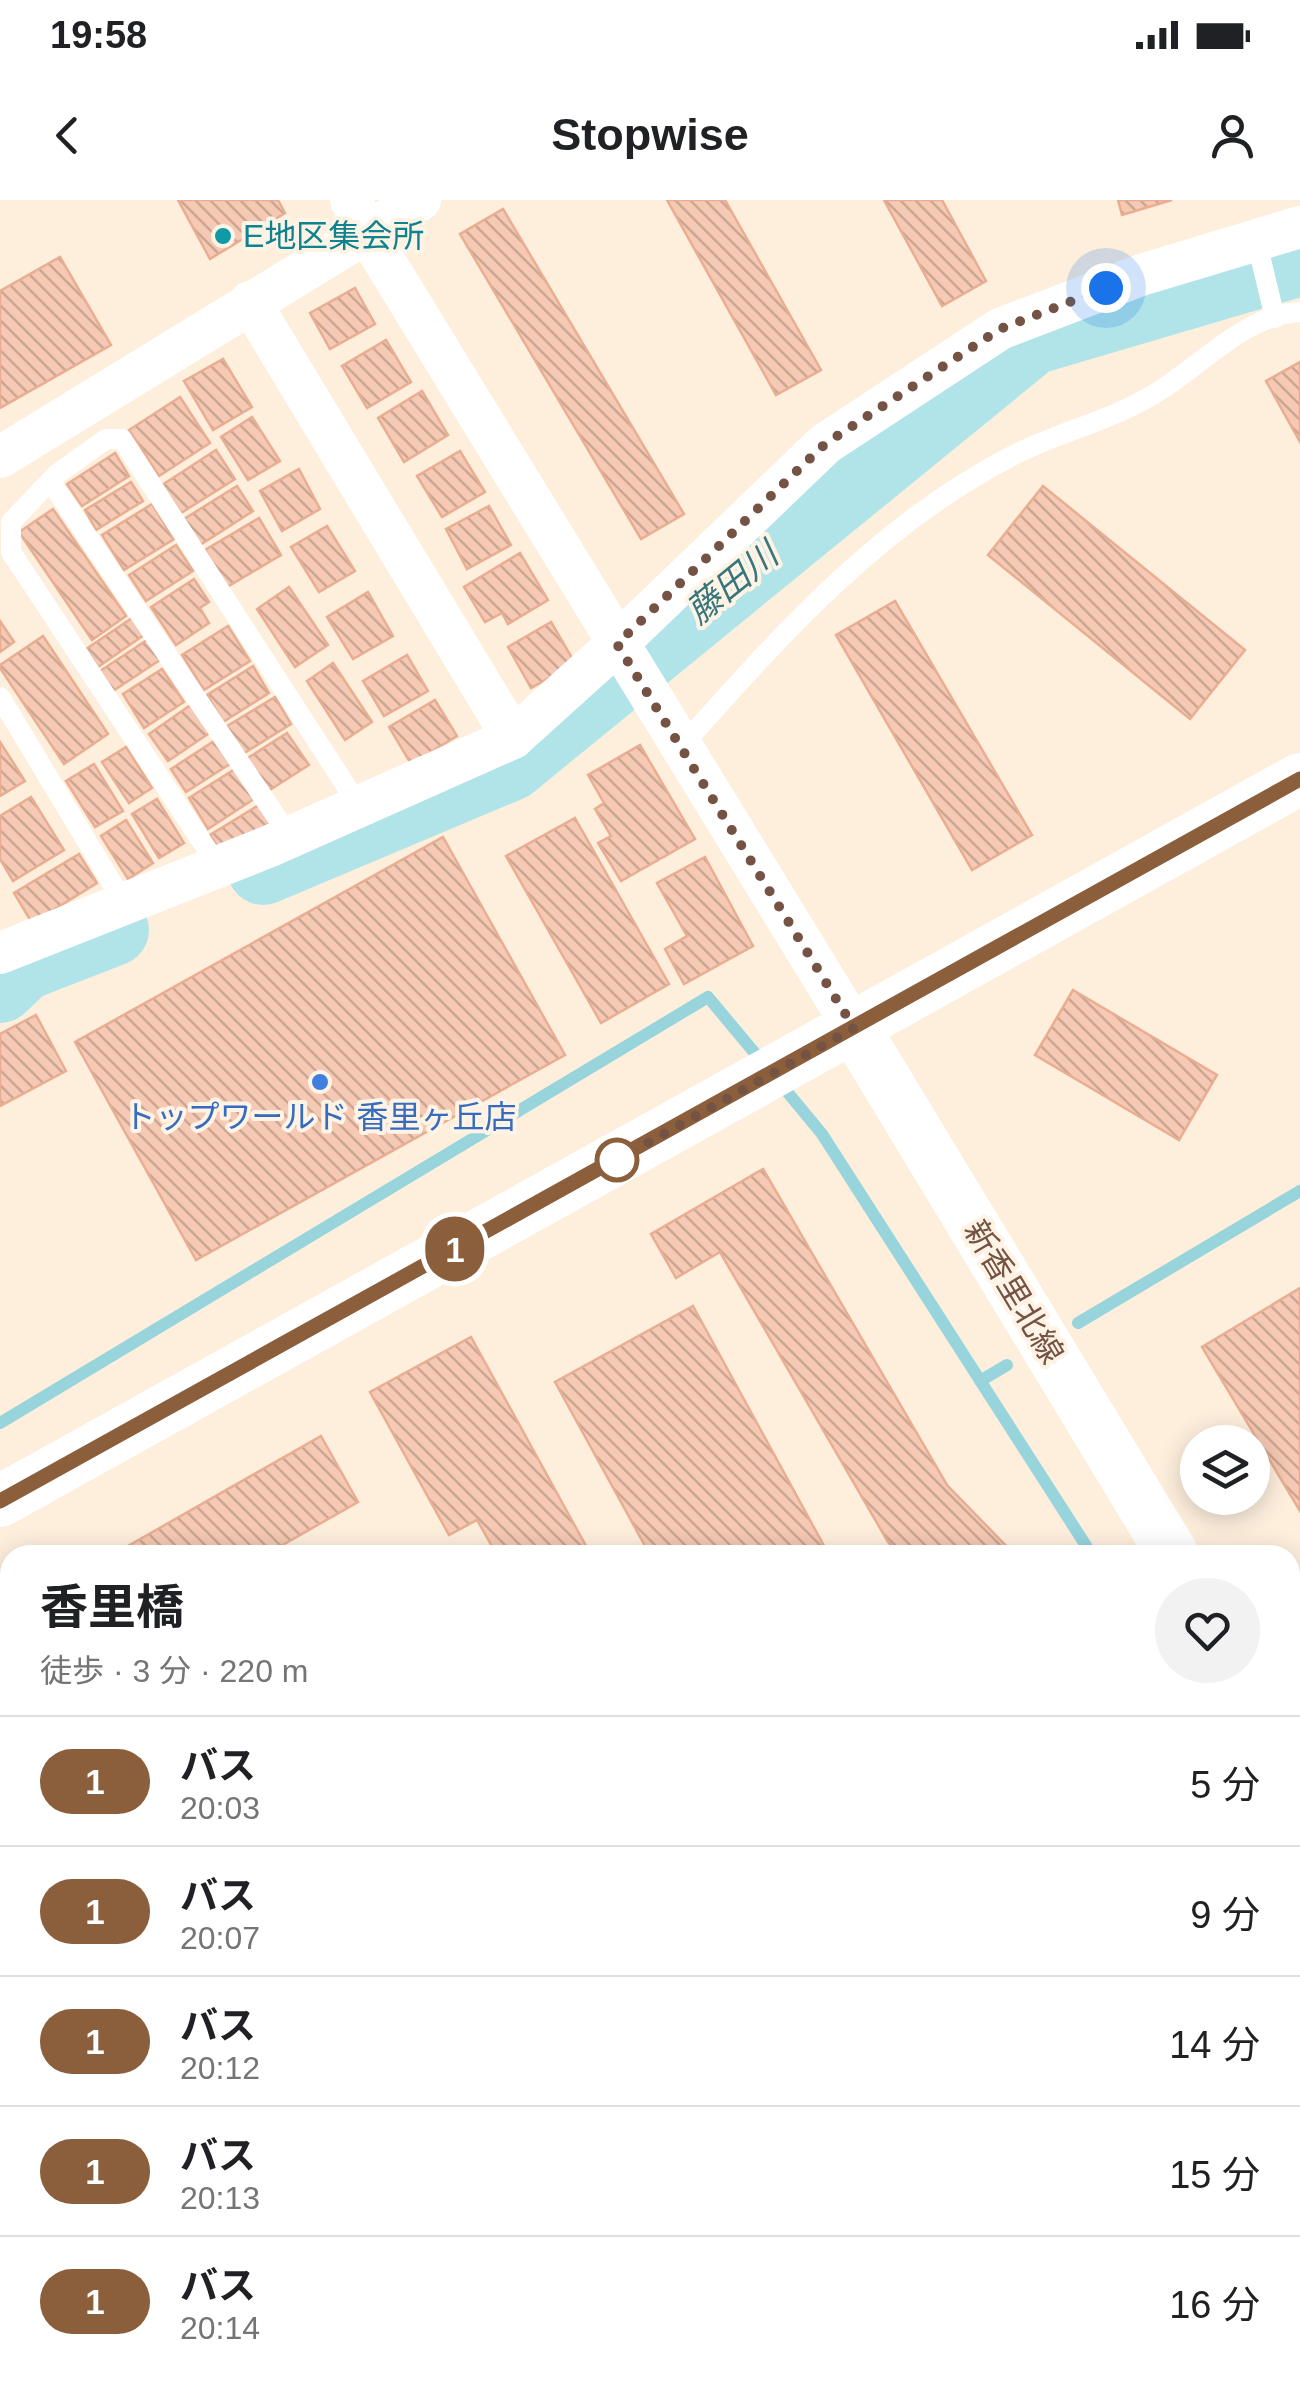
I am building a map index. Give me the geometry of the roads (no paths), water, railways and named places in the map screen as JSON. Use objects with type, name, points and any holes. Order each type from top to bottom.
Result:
[{"type":"street","points":[[0,457],[250,302],[358,215],[420,200]]},
{"type":"street","points":[[358,215],[854,1028]]},
{"type":"street","points":[[0,954],[290,837],[512,738],[617,644],[825,444],[1000,329],[1274,225]]},
{"type":"street","points":[[250,302],[512,738]]},
{"type":"street","points":[[0,1501],[1300,779]]},
{"type":"street","name":"新香里北線","points":[[854,1028],[1167,1545]]},
{"type":"lane","points":[[1274,225],[1275,318]]},
{"type":"lane","points":[[681,747],[802,614],[871,550],[955,489],[1012,456],[1161,391],[1199,361],[1258,325],[1300,312]]},
{"type":"lane","points":[[218,866],[12,552],[11,522],[50,481],[106,438],[122,439],[359,806]]},
{"type":"lane","points":[[50,481],[290,837]]},
{"type":"lane","points":[[0,697],[124,903]]},
{"type":"waterway","name":"藤田川","points":[[263,869],[510,765],[1032,339],[1300,260]]},
{"type":"waterway","name":"藤田川","points":[[0,987],[23,965],[113,930]]},
{"type":"waterway","points":[[0,1423],[708,997],[763,1063]]},
{"type":"waterway","points":[[779,1082],[822,1134],[1086,1545]]},
{"type":"waterway","points":[[1078,1323],[1300,1191]]},
{"type":"waterway","points":[[980,1381],[1007,1365]]},
{"type":"place","name":"E地区集会所","points":[[223,236]]},
{"type":"place","name":"トップワールド 香里ヶ丘店","points":[[320,1082]]}]
